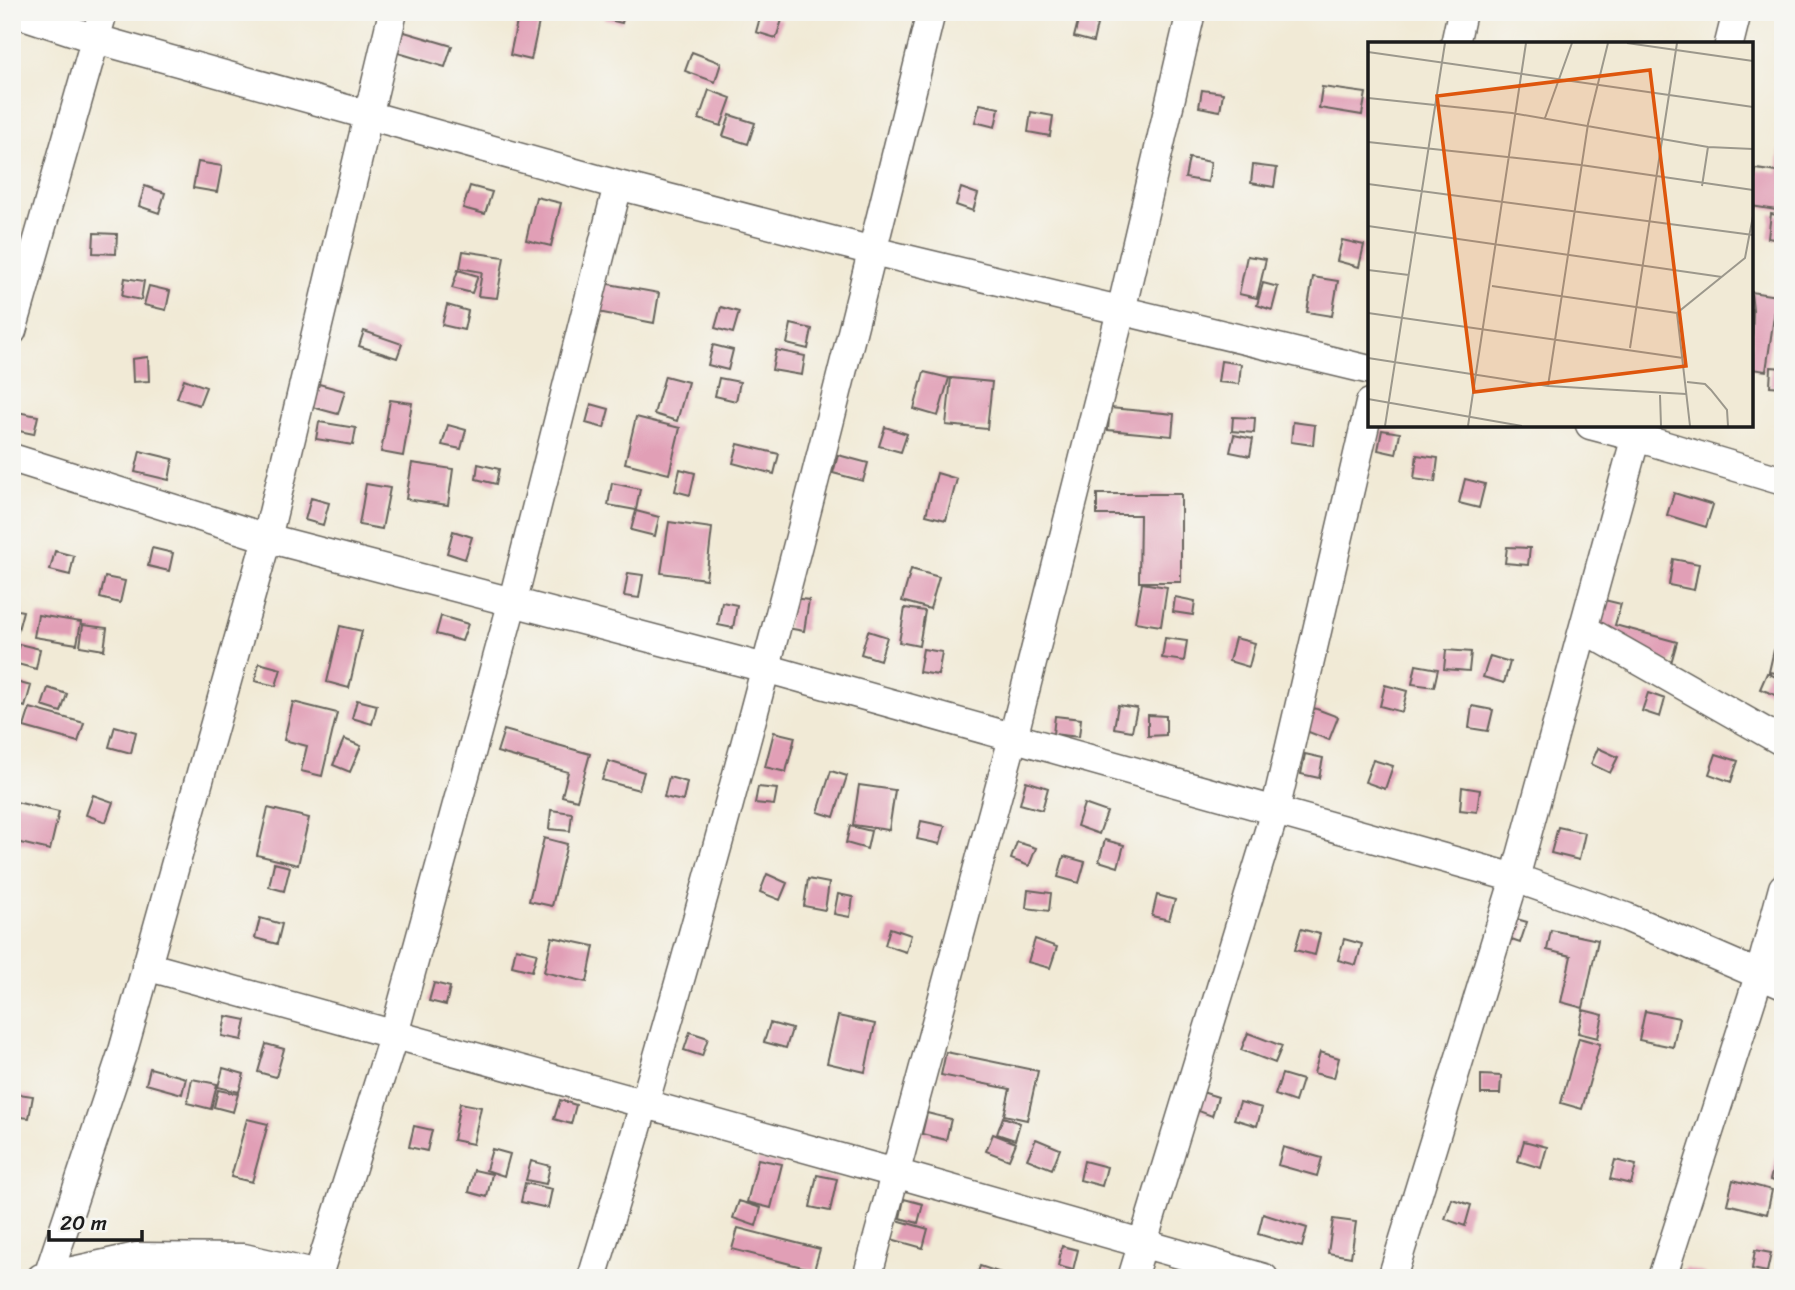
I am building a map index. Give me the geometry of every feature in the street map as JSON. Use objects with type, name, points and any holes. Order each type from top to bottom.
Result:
[{"type":"street","points":[[14,12],[99,26],[367,114],[618,185],[873,251],[1368,370]]},
{"type":"street","points":[[44,1277],[123,1051],[267,538],[393,12]]},
{"type":"street","points":[[592,1278],[645,1104],[765,668],[873,251],[931,12]]},
{"type":"street","points":[[867,1278],[1013,738],[1121,311],[1191,12]]},
{"type":"street","points":[[1455,42],[1462,12]]},
{"type":"street","points":[[1730,42],[1737,12]]},
{"type":"street","points":[[12,331],[99,26]]},
{"type":"street","points":[[44,1277],[137,1257],[244,1258],[319,1276],[394,1034],[512,604],[618,185]]},
{"type":"street","points":[[1132,1278],[1275,811],[1368,411]]},
{"type":"street","points":[[1606,427],[1638,431],[1783,481]]},
{"type":"street","points":[[1392,1278],[1515,878],[1638,431]]},
{"type":"street","points":[[12,458],[267,538],[765,668],[1515,878],[1626,917],[1771,981]]},
{"type":"street","points":[[1584,629],[1783,741]]},
{"type":"street","points":[[1662,1278],[1771,981],[1783,888]]},
{"type":"street","points":[[146,966],[1264,1278]]},
{"type":"building","points":[[607,12],[625,12],[622,23],[605,19]]},
{"type":"building","points":[[761,14],[782,20],[776,38],[756,32]]},
{"type":"building","points":[[1080,14],[1098,20],[1093,42],[1074,37]]},
{"type":"building","points":[[518,17],[539,22],[531,60],[510,55]]},
{"type":"building","points":[[401,31],[452,46],[445,67],[395,52]]},
{"type":"building","points":[[692,52],[721,63],[715,82],[685,71]]},
{"type":"building","points":[[1322,87],[1366,93],[1362,115],[1319,108]]},
{"type":"building","points":[[709,90],[731,98],[721,126],[699,119]]},
{"type":"building","points":[[1202,90],[1223,93],[1220,111],[1199,107]]},
{"type":"building","points":[[980,104],[999,108],[995,127],[975,122]]},
{"type":"building","points":[[1031,112],[1053,116],[1050,136],[1028,132]]},
{"type":"building","points":[[730,115],[755,123],[748,144],[723,136]]},
{"type":"building","points":[[1780,146],[1783,146],[1783,211],[1753,206],[1756,169],[1777,172]]},
{"type":"building","points":[[1189,158],[1211,162],[1208,182],[1185,178]]},
{"type":"building","points":[[198,162],[222,166],[217,192],[193,188]]},
{"type":"building","points":[[1253,165],[1277,168],[1274,187],[1251,183]]},
{"type":"building","points":[[145,186],[165,193],[159,213],[139,206]]},
{"type":"building","points":[[470,186],[492,192],[485,214],[463,208]]},
{"type":"building","points":[[961,188],[978,194],[973,211],[956,205]]},
{"type":"building","points":[[536,197],[561,203],[551,246],[526,240]]},
{"type":"building","points":[[1771,214],[1783,216],[1783,241],[1768,238]]},
{"type":"building","points":[[94,233],[117,234],[116,254],[93,253]]},
{"type":"building","points":[[1342,240],[1364,245],[1359,267],[1337,261]]},
{"type":"building","points":[[463,251],[504,257],[497,298],[478,296],[482,272],[460,268]]},
{"type":"building","points":[[1247,256],[1266,259],[1257,298],[1239,294]]},
{"type":"building","points":[[458,270],[478,276],[472,293],[452,288]]},
{"type":"building","points":[[1313,277],[1338,281],[1332,316],[1307,312]]},
{"type":"building","points":[[125,278],[144,281],[141,300],[122,296]]},
{"type":"building","points":[[603,283],[659,293],[654,323],[598,312]]},
{"type":"building","points":[[1263,283],[1278,287],[1272,310],[1257,305]]},
{"type":"building","points":[[149,286],[170,291],[166,310],[144,305]]},
{"type":"building","points":[[1753,292],[1777,296],[1766,371],[1753,369]]},
{"type":"building","points":[[447,305],[468,311],[464,330],[442,325]]},
{"type":"building","points":[[721,307],[739,312],[733,333],[715,328]]},
{"type":"building","points":[[791,324],[812,329],[808,349],[787,344]]},
{"type":"building","points":[[364,331],[402,344],[397,358],[359,346]]},
{"type":"building","points":[[713,345],[733,350],[728,370],[708,365]]},
{"type":"building","points":[[776,350],[805,356],[802,375],[772,370]]},
{"type":"building","points":[[148,357],[149,381],[133,382],[132,359]]},
{"type":"building","points":[[1221,361],[1241,364],[1239,384],[1218,382]]},
{"type":"building","points":[[1771,367],[1783,368],[1783,387],[1770,386]]},
{"type":"building","points":[[924,372],[949,378],[938,416],[914,409]]},
{"type":"building","points":[[665,376],[688,382],[677,421],[654,414]]},
{"type":"building","points":[[719,378],[740,382],[736,401],[715,396]]},
{"type":"building","points":[[951,378],[992,382],[987,429],[946,425]]},
{"type":"building","points":[[184,379],[206,387],[199,405],[177,398]]},
{"type":"building","points":[[319,384],[345,391],[338,414],[312,407]]},
{"type":"building","points":[[390,400],[412,403],[403,456],[381,452]]},
{"type":"building","points":[[591,404],[609,409],[604,428],[586,423]]},
{"type":"building","points":[[1110,408],[1174,414],[1172,436],[1108,430]]},
{"type":"building","points":[[17,412],[38,416],[34,434],[14,430]]},
{"type":"building","points":[[636,417],[680,428],[669,474],[625,463]]},
{"type":"building","points":[[1233,417],[1255,418],[1254,433],[1232,431]]},
{"type":"building","points":[[319,422],[356,428],[353,445],[316,439]]},
{"type":"building","points":[[1293,422],[1315,425],[1313,445],[1291,442]]},
{"type":"building","points":[[448,425],[466,430],[461,449],[442,445]]},
{"type":"building","points":[[885,427],[907,434],[901,452],[879,446]]},
{"type":"building","points":[[1382,430],[1400,433],[1396,454],[1378,450]]},
{"type":"building","points":[[1234,435],[1253,439],[1250,456],[1230,452]]},
{"type":"building","points":[[738,444],[779,454],[774,474],[733,463]]},
{"type":"building","points":[[140,451],[173,459],[169,480],[135,472]]},
{"type":"building","points":[[838,455],[868,463],[863,481],[833,473]]},
{"type":"building","points":[[1417,455],[1438,458],[1435,482],[1414,479]]},
{"type":"building","points":[[412,463],[453,469],[448,505],[406,499]]},
{"type":"building","points":[[478,464],[499,469],[496,484],[476,479]]},
{"type":"building","points":[[680,469],[695,473],[690,495],[675,491]]},
{"type":"building","points":[[937,473],[957,479],[946,520],[926,515]]},
{"type":"building","points":[[1465,479],[1485,484],[1479,508],[1459,503]]},
{"type":"building","points":[[612,483],[640,489],[636,510],[608,505]]},
{"type":"building","points":[[366,484],[390,488],[382,529],[359,525]]},
{"type":"building","points":[[1674,493],[1713,505],[1706,527],[1667,515]]},
{"type":"building","points":[[1097,494],[1181,494],[1181,582],[1139,582],[1140,515],[1097,515]]},
{"type":"building","points":[[311,498],[329,503],[323,525],[305,520]]},
{"type":"building","points":[[636,511],[659,517],[655,536],[631,530]]},
{"type":"building","points":[[669,522],[712,528],[706,579],[661,573]]},
{"type":"building","points":[[453,531],[472,537],[465,559],[447,553]]},
{"type":"building","points":[[1507,547],[1530,548],[1528,565],[1505,563]]},
{"type":"building","points":[[152,548],[173,553],[169,571],[148,566]]},
{"type":"building","points":[[55,551],[74,556],[70,575],[50,570]]},
{"type":"building","points":[[1673,559],[1699,564],[1694,590],[1669,585]]},
{"type":"building","points":[[911,569],[939,577],[930,609],[902,601]]},
{"type":"building","points":[[628,573],[643,575],[639,598],[624,596]]},
{"type":"building","points":[[105,577],[125,581],[120,603],[100,598]]},
{"type":"building","points":[[1142,583],[1167,587],[1161,626],[1135,622]]},
{"type":"building","points":[[1175,597],[1195,601],[1193,615],[1173,612]]},
{"type":"building","points":[[791,598],[809,600],[804,631],[787,628]]},
{"type":"building","points":[[1600,599],[1621,604],[1615,625],[1677,642],[1671,663],[1589,640]]},
{"type":"building","points":[[722,602],[737,605],[733,628],[718,625]]},
{"type":"building","points":[[905,608],[925,611],[919,646],[899,642]]},
{"type":"building","points":[[12,609],[23,611],[17,634],[12,632]]},
{"type":"building","points":[[38,615],[81,622],[77,644],[34,637]]},
{"type":"building","points":[[441,616],[468,624],[462,641],[436,634]]},
{"type":"building","points":[[83,625],[107,628],[104,650],[80,646]]},
{"type":"building","points":[[340,626],[362,631],[349,688],[327,682]]},
{"type":"building","points":[[868,631],[887,637],[880,660],[861,654]]},
{"type":"building","points":[[1165,638],[1187,641],[1184,661],[1162,658]]},
{"type":"building","points":[[1235,638],[1255,643],[1249,667],[1229,661]]},
{"type":"building","points":[[19,644],[40,649],[36,669],[14,663]]},
{"type":"building","points":[[923,649],[942,652],[938,675],[919,672]]},
{"type":"building","points":[[1446,650],[1471,652],[1469,671],[1444,669]]},
{"type":"building","points":[[1774,650],[1783,652],[1783,674],[1769,672]]},
{"type":"building","points":[[1490,656],[1510,662],[1504,683],[1483,677]]},
{"type":"building","points":[[259,663],[281,669],[276,686],[255,681]]},
{"type":"building","points":[[1416,665],[1438,669],[1434,687],[1412,684]]},
{"type":"building","points":[[1767,673],[1783,680],[1781,697],[1760,689]]},
{"type":"building","points":[[12,681],[31,686],[25,707],[12,703]]},
{"type":"building","points":[[1385,685],[1407,691],[1402,712],[1380,706]]},
{"type":"building","points":[[48,688],[67,694],[61,712],[42,706]]},
{"type":"building","points":[[1648,693],[1665,699],[1660,717],[1642,711]]},
{"type":"building","points":[[357,700],[377,705],[372,724],[352,718]]},
{"type":"building","points":[[293,702],[337,713],[322,776],[301,771],[307,746],[284,740]]},
{"type":"building","points":[[1118,705],[1137,708],[1132,731],[1114,728]]},
{"type":"building","points":[[1472,706],[1493,710],[1488,731],[1469,728]]},
{"type":"building","points":[[30,708],[84,723],[78,742],[24,727]]},
{"type":"building","points":[[1314,708],[1338,717],[1329,740],[1306,731]]},
{"type":"building","points":[[1148,715],[1166,716],[1166,735],[1148,736]]},
{"type":"building","points":[[1055,716],[1081,719],[1079,737],[1053,734]]},
{"type":"building","points":[[115,726],[136,732],[131,753],[109,747]]},
{"type":"building","points":[[504,730],[590,754],[577,800],[562,796],[568,772],[497,752]]},
{"type":"building","points":[[774,732],[795,737],[786,772],[765,767]]},
{"type":"building","points":[[344,739],[361,746],[350,772],[333,765]]},
{"type":"building","points":[[1598,748],[1618,757],[1610,773],[1591,764]]},
{"type":"building","points":[[1305,754],[1323,758],[1319,778],[1301,774]]},
{"type":"building","points":[[1716,754],[1738,761],[1731,782],[1709,774]]},
{"type":"building","points":[[1373,760],[1393,766],[1385,789],[1365,782]]},
{"type":"building","points":[[608,761],[644,772],[639,790],[602,780]]},
{"type":"building","points":[[831,771],[847,776],[834,817],[818,812]]},
{"type":"building","points":[[669,777],[687,782],[683,801],[664,797]]},
{"type":"building","points":[[1026,781],[1048,788],[1042,810],[1020,804]]},
{"type":"building","points":[[859,785],[895,790],[889,830],[853,825]]},
{"type":"building","points":[[758,787],[777,789],[774,805],[755,803]]},
{"type":"building","points":[[1462,787],[1480,790],[1477,812],[1460,810]]},
{"type":"building","points":[[93,795],[113,802],[106,822],[86,815]]},
{"type":"building","points":[[16,802],[59,812],[50,850],[12,841],[12,819]]},
{"type":"building","points":[[1084,804],[1107,812],[1099,834],[1077,826]]},
{"type":"building","points":[[268,808],[309,818],[298,865],[257,855]]},
{"type":"building","points":[[551,810],[572,813],[570,831],[549,829]]},
{"type":"building","points":[[921,821],[945,826],[940,844],[917,839]]},
{"type":"building","points":[[850,826],[871,831],[867,849],[846,843]]},
{"type":"building","points":[[1558,827],[1585,833],[1579,860],[1551,853]]},
{"type":"building","points":[[544,838],[567,844],[552,906],[529,901]]},
{"type":"building","points":[[1105,840],[1124,845],[1118,867],[1099,861]]},
{"type":"building","points":[[1017,842],[1036,848],[1029,866],[1011,859]]},
{"type":"building","points":[[1064,856],[1085,862],[1079,883],[1058,877]]},
{"type":"building","points":[[274,863],[290,867],[284,891],[269,887]]},
{"type":"building","points":[[767,874],[787,883],[780,900],[760,892]]},
{"type":"building","points":[[808,879],[829,883],[825,910],[804,906]]},
{"type":"building","points":[[1028,890],[1051,893],[1049,911],[1026,908]]},
{"type":"building","points":[[838,894],[853,897],[850,917],[834,914]]},
{"type":"building","points":[[1157,895],[1175,900],[1169,920],[1152,916]]},
{"type":"building","points":[[1506,916],[1527,922],[1520,943],[1500,936]]},
{"type":"building","points":[[260,918],[282,924],[277,944],[255,938]]},
{"type":"building","points":[[890,928],[911,935],[906,952],[885,945]]},
{"type":"building","points":[[1301,929],[1320,934],[1315,955],[1295,950]]},
{"type":"building","points":[[1551,930],[1598,940],[1583,1008],[1561,1002],[1571,956],[1547,950]]},
{"type":"building","points":[[552,937],[594,946],[587,982],[544,972]]},
{"type":"building","points":[[1035,939],[1057,947],[1050,968],[1028,962]]},
{"type":"building","points":[[1344,939],[1362,944],[1356,965],[1338,960]]},
{"type":"building","points":[[516,948],[537,953],[532,971],[512,966]]},
{"type":"building","points":[[434,983],[450,987],[446,1005],[429,1001]]},
{"type":"building","points":[[1583,1010],[1603,1015],[1598,1038],[1578,1033]]},
{"type":"building","points":[[1645,1011],[1679,1018],[1673,1047],[1639,1040]]},
{"type":"building","points":[[226,1016],[246,1020],[242,1040],[222,1036]]},
{"type":"building","points":[[838,1016],[875,1024],[865,1072],[827,1063]]},
{"type":"building","points":[[770,1023],[792,1029],[786,1048],[764,1042]]},
{"type":"building","points":[[690,1032],[708,1038],[702,1056],[684,1050]]},
{"type":"building","points":[[1248,1033],[1282,1046],[1275,1063],[1241,1050]]},
{"type":"building","points":[[1579,1038],[1600,1044],[1582,1109],[1561,1103]]},
{"type":"building","points":[[266,1044],[284,1049],[276,1077],[258,1072]]},
{"type":"building","points":[[946,1052],[1038,1071],[1027,1120],[1004,1115],[1010,1089],[941,1075]]},
{"type":"building","points":[[1320,1052],[1339,1058],[1334,1078],[1314,1073]]},
{"type":"building","points":[[150,1068],[186,1078],[182,1094],[146,1084]]},
{"type":"building","points":[[223,1068],[244,1074],[239,1092],[218,1087]]},
{"type":"building","points":[[1282,1074],[1302,1080],[1295,1102],[1275,1095]]},
{"type":"building","points":[[1481,1075],[1501,1076],[1500,1094],[1481,1094]]},
{"type":"building","points":[[192,1079],[217,1084],[211,1109],[187,1103]]},
{"type":"building","points":[[218,1090],[238,1094],[233,1112],[214,1107]]},
{"type":"building","points":[[1202,1092],[1218,1097],[1212,1116],[1196,1110]]},
{"type":"building","points":[[12,1093],[33,1096],[29,1118],[12,1116]]},
{"type":"building","points":[[560,1100],[576,1105],[571,1124],[554,1119]]},
{"type":"building","points":[[1240,1102],[1262,1108],[1257,1126],[1234,1119]]},
{"type":"building","points":[[460,1103],[481,1107],[473,1144],[453,1140]]},
{"type":"building","points":[[927,1113],[951,1119],[946,1140],[922,1134]]},
{"type":"building","points":[[1003,1117],[1020,1123],[1015,1140],[997,1134]]},
{"type":"building","points":[[247,1119],[268,1124],[252,1182],[231,1177]]},
{"type":"building","points":[[414,1126],[432,1130],[427,1151],[409,1147]]},
{"type":"building","points":[[993,1134],[1016,1143],[1009,1160],[986,1151]]},
{"type":"building","points":[[1036,1139],[1060,1149],[1052,1169],[1027,1159]]},
{"type":"building","points":[[1524,1141],[1547,1147],[1541,1168],[1518,1161]]},
{"type":"building","points":[[1780,1142],[1783,1143],[1783,1183],[1770,1180]]},
{"type":"building","points":[[1283,1147],[1322,1158],[1317,1176],[1278,1165]]},
{"type":"building","points":[[492,1149],[510,1154],[504,1176],[486,1170]]},
{"type":"building","points":[[758,1159],[782,1164],[771,1208],[747,1202]]},
{"type":"building","points":[[1615,1160],[1636,1165],[1631,1184],[1610,1179]]},
{"type":"building","points":[[531,1161],[550,1166],[546,1184],[526,1180]]},
{"type":"building","points":[[1084,1161],[1107,1167],[1102,1186],[1080,1180]]},
{"type":"building","points":[[474,1170],[492,1174],[487,1197],[469,1192]]},
{"type":"building","points":[[817,1175],[837,1179],[830,1211],[810,1207]]},
{"type":"building","points":[[1733,1180],[1772,1190],[1767,1214],[1727,1204]]},
{"type":"building","points":[[525,1183],[552,1189],[548,1208],[521,1202]]},
{"type":"building","points":[[904,1199],[923,1204],[918,1223],[900,1218]]},
{"type":"building","points":[[1452,1199],[1471,1205],[1465,1226],[1445,1219]]},
{"type":"building","points":[[739,1201],[761,1208],[756,1226],[733,1218]]},
{"type":"building","points":[[1263,1214],[1307,1228],[1302,1247],[1258,1234]]},
{"type":"building","points":[[1333,1219],[1356,1222],[1351,1257],[1328,1253]]},
{"type":"building","points":[[897,1220],[928,1229],[923,1248],[891,1239]]},
{"type":"building","points":[[738,1228],[820,1249],[814,1270],[732,1249]]},
{"type":"building","points":[[1062,1246],[1078,1250],[1073,1270],[1058,1266]]},
{"type":"building","points":[[1755,1250],[1771,1253],[1767,1272],[1752,1269]]},
{"type":"building","points":[[980,1266],[1004,1274],[1003,1278],[976,1278]]},
{"type":"building","points":[[1685,1268],[1706,1274],[1705,1278],[1682,1278]]}]
